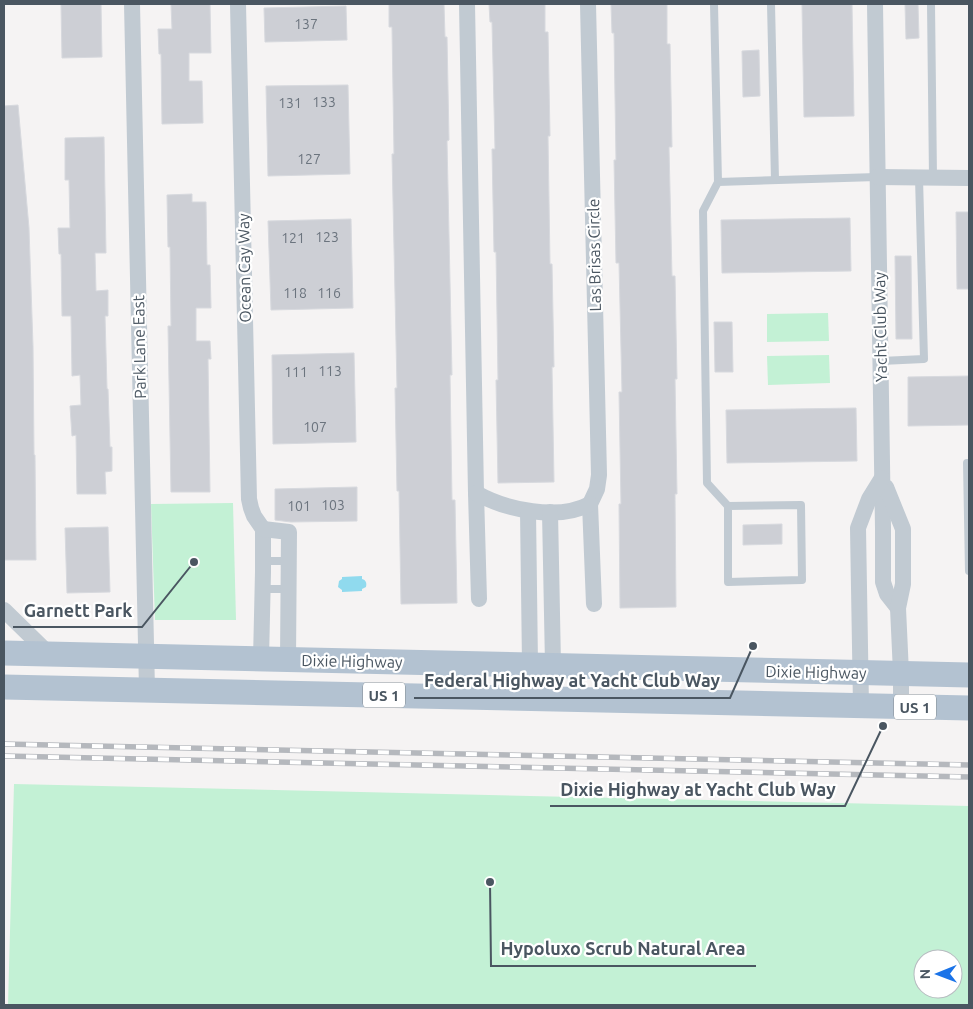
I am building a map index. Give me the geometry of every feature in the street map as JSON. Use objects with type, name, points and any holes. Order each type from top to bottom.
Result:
[{"type":"main road","name":"Dixie Highway","points":[[4,653],[969,675]]},
{"type":"main road","name":"Dixie Highway","points":[[4,687],[969,708]]},
{"type":"street","name":"Park Lane East","points":[[132,4],[147,690]]},
{"type":"street","name":"Ocean Cay Way","points":[[238,4],[249,499],[254,516],[263,529],[261,659]]},
{"type":"street","points":[[468,4],[479,600]]},
{"type":"street","name":"Las Brisas Circle","points":[[588,4],[599,476],[597,489],[590,504],[594,604]]},
{"type":"street","name":"Yacht Club Way","points":[[875,4],[881,361],[882,563],[883,582],[887,594],[898,608]]},
{"type":"street","points":[[878,177],[969,178]]},
{"type":"street","points":[[861,706],[858,528],[869,499],[882,478]]},
{"type":"street","name":"Yacht Club Way","points":[[882,478],[903,529],[903,584],[898,608],[901,706]]},
{"type":"street","points":[[476,493],[504,506],[528,511],[578,510],[590,504]]},
{"type":"street","points":[[528,511],[540,559],[541,665]]},
{"type":"street","points":[[541,665],[540,559],[550,512]]},
{"type":"street","points":[[263,529],[289,532],[288,659]]},
{"type":"street","points":[[859,561],[903,564]]},
{"type":"street","points":[[4,610],[49,654]]},
{"type":"lane","points":[[714,4],[718,182],[703,211],[707,483],[728,506],[728,582],[802,580],[801,505],[728,506]]},
{"type":"lane","points":[[771,4],[776,180]]},
{"type":"lane","points":[[881,361],[924,359],[926,178],[931,4]]},
{"type":"lane","points":[[718,182],[878,177]]},
{"type":"lane","points":[[969,462],[966,462],[969,571]]},
{"type":"lane","points":[[263,561],[288,561]]},
{"type":"lane","points":[[263,589],[288,589]]},
{"type":"green space","points":[[828,313],[829,341],[767,342],[767,314]]},
{"type":"green space","points":[[829,355],[830,383],[768,385],[767,356]]},
{"type":"green space","points":[[233,503],[236,620],[155,620],[151,504]]},
{"type":"green space","points":[[14,784],[969,806],[969,1005],[8,1005]]},
{"type":"water","points":[[362,576],[366,587],[362,591],[342,592],[338,587],[342,577]]},
{"type":"building","points":[[61,4],[101,4],[102,57],[62,58]]},
{"type":"building","points":[[171,4],[210,4],[211,53],[189,53],[189,81],[202,81],[203,123],[162,124],[161,54],[159,54],[158,29],[172,29]]},
{"type":"building","points":[[389,4],[444,4],[445,37],[447,37],[449,140],[447,141],[452,375],[450,375],[452,500],[455,500],[457,603],[401,604],[395,388],[397,388],[392,154],[394,154],[392,27],[389,27]]},
{"type":"building","points":[[489,4],[545,4],[545,32],[548,32],[550,136],[548,136],[554,367],[552,367],[554,482],[498,483],[496,252],[494,252],[492,149],[495,149],[492,22],[490,22]]},
{"type":"building","points":[[611,4],[667,4],[667,44],[670,44],[672,147],[669,147],[672,276],[675,276],[677,379],[675,379],[676,607],[620,608],[619,392],[622,392],[619,263],[616,263],[614,33],[612,33]]},
{"type":"building","points":[[802,4],[852,4],[854,116],[804,117]]},
{"type":"building","points":[[905,4],[918,4],[919,38],[906,39]]},
{"type":"building","points":[[346,6],[347,40],[265,42],[264,8]]},
{"type":"building","points":[[759,50],[760,96],[743,97],[742,51]]},
{"type":"building","points":[[348,85],[350,174],[268,176],[266,86]]},
{"type":"building","points":[[18,105],[29,228],[33,346],[36,560],[4,560],[4,106]]},
{"type":"building","points":[[104,137],[106,253],[95,253],[96,291],[108,290],[108,316],[105,316],[112,471],[105,472],[106,494],[77,494],[76,435],[72,436],[70,406],[81,405],[80,375],[72,376],[71,316],[62,316],[61,254],[59,254],[58,228],[70,228],[69,180],[65,180],[65,138]]},
{"type":"building","points":[[192,194],[192,202],[206,202],[207,265],[210,265],[211,308],[196,308],[196,341],[210,341],[211,359],[208,359],[210,492],[171,492],[168,326],[171,326],[170,247],[168,247],[167,195]]},
{"type":"building","points":[[956,212],[969,212],[969,289],[957,289]]},
{"type":"building","points":[[850,218],[851,271],[722,273],[721,220]]},
{"type":"building","points":[[351,219],[353,308],[271,310],[268,221]]},
{"type":"building","points":[[895,256],[911,256],[912,339],[896,339]]},
{"type":"building","points":[[714,322],[732,322],[733,372],[715,372]]},
{"type":"building","points":[[354,353],[356,442],[273,444],[272,355]]},
{"type":"building","points":[[969,376],[969,425],[908,426],[908,377]]},
{"type":"building","points":[[856,408],[857,461],[727,463],[726,410]]},
{"type":"building","points":[[357,487],[357,521],[291,522],[275,520],[275,489]]},
{"type":"building","points":[[782,524],[782,544],[743,545],[743,525]]},
{"type":"building","points":[[108,527],[110,592],[67,593],[65,528]]},
{"type":"railway","points":[[4,744],[969,765]]},
{"type":"railway","points":[[4,756],[969,777]]},
{"type":"place","name":"Garnett Park","points":[[194,562]]},
{"type":"place","name":"Federal Highway at Yacht Club Way","points":[[753,646]]},
{"type":"place","name":"Dixie Highway at Yacht Club Way","points":[[883,726]]},
{"type":"place","name":"Hypoluxo Scrub Natural Area","points":[[490,882]]}]
